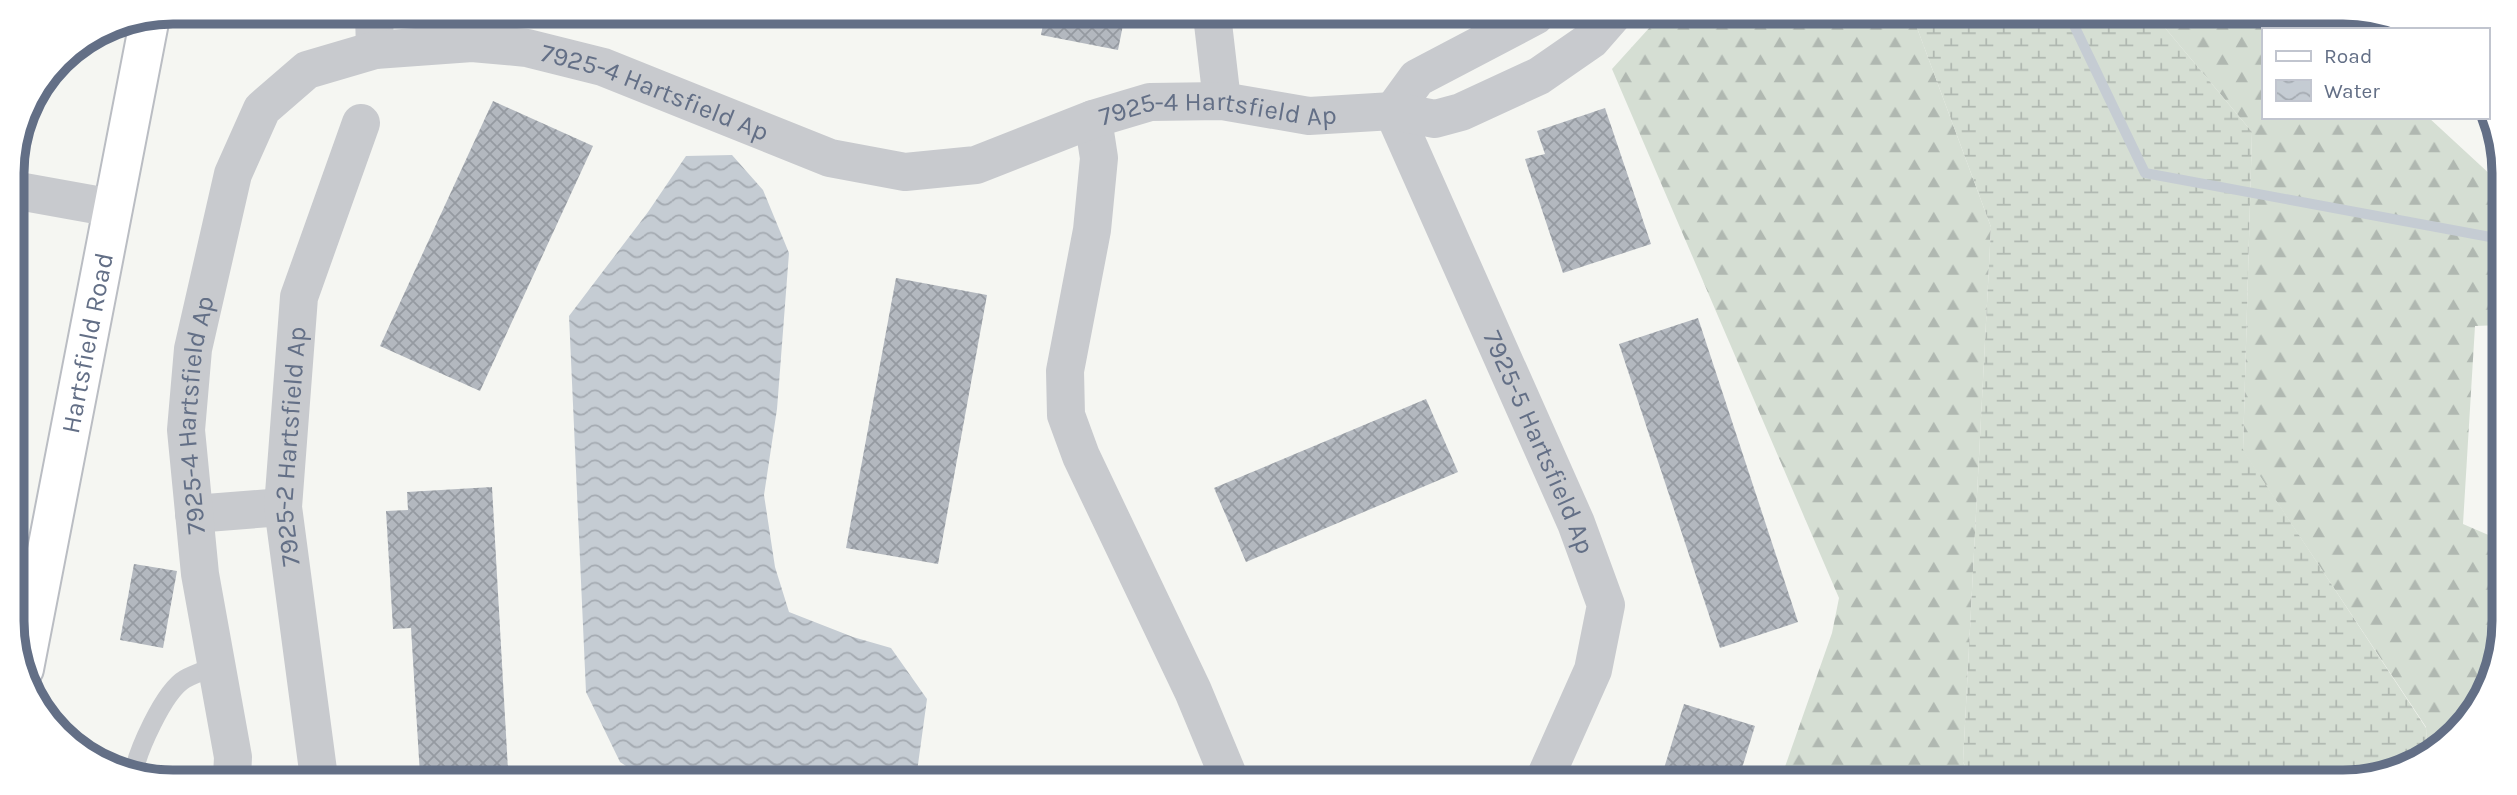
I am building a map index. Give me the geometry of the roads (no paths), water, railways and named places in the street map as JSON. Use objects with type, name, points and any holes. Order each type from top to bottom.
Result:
[{"type":"street","points":[[1393,111],[1417,78],[1519,24]]},
{"type":"street","name":"7925-4 Hartsfield Ap","points":[[232,770],[233,757],[200,574],[186,430],[193,349],[233,174],[262,109],[307,71],[375,31],[527,48],[603,67],[830,158],[905,172],[976,165],[1093,119],[1150,102],[1222,101],[1309,116],[1393,111],[1435,119],[1461,112],[1539,76],[1591,40],[1605,24]]},
{"type":"street","points":[[1213,25],[1222,101]]},
{"type":"street","name":"Hartsfield Road","points":[[27,649],[148,27]]},
{"type":"street","name":"7925-5 Hartsfield Ap","points":[[1393,111],[1576,523],[1606,605],[1593,670],[1548,770]]},
{"type":"street","points":[[1093,119],[1099,158],[1092,230],[1065,371],[1066,415],[1081,456],[1193,691],[1226,770]]},
{"type":"street","name":"7925-2 Hartsfield Ap","points":[[317,770],[284,507],[299,297],[361,122]]},
{"type":"street","points":[[25,192],[113,208]]},
{"type":"street","points":[[194,514],[284,507]]},
{"type":"lane","points":[[135,765],[155,716],[182,680],[216,666]]},
{"type":"water","points":[[732,155],[763,190],[789,253],[777,409],[764,495],[775,567],[789,612],[853,637],[891,648],[927,699],[917,770],[632,770],[620,762],[586,692],[569,316],[648,212],[686,156]]},
{"type":"waterway","points":[[2073,24],[2145,173],[2492,237]]}]
